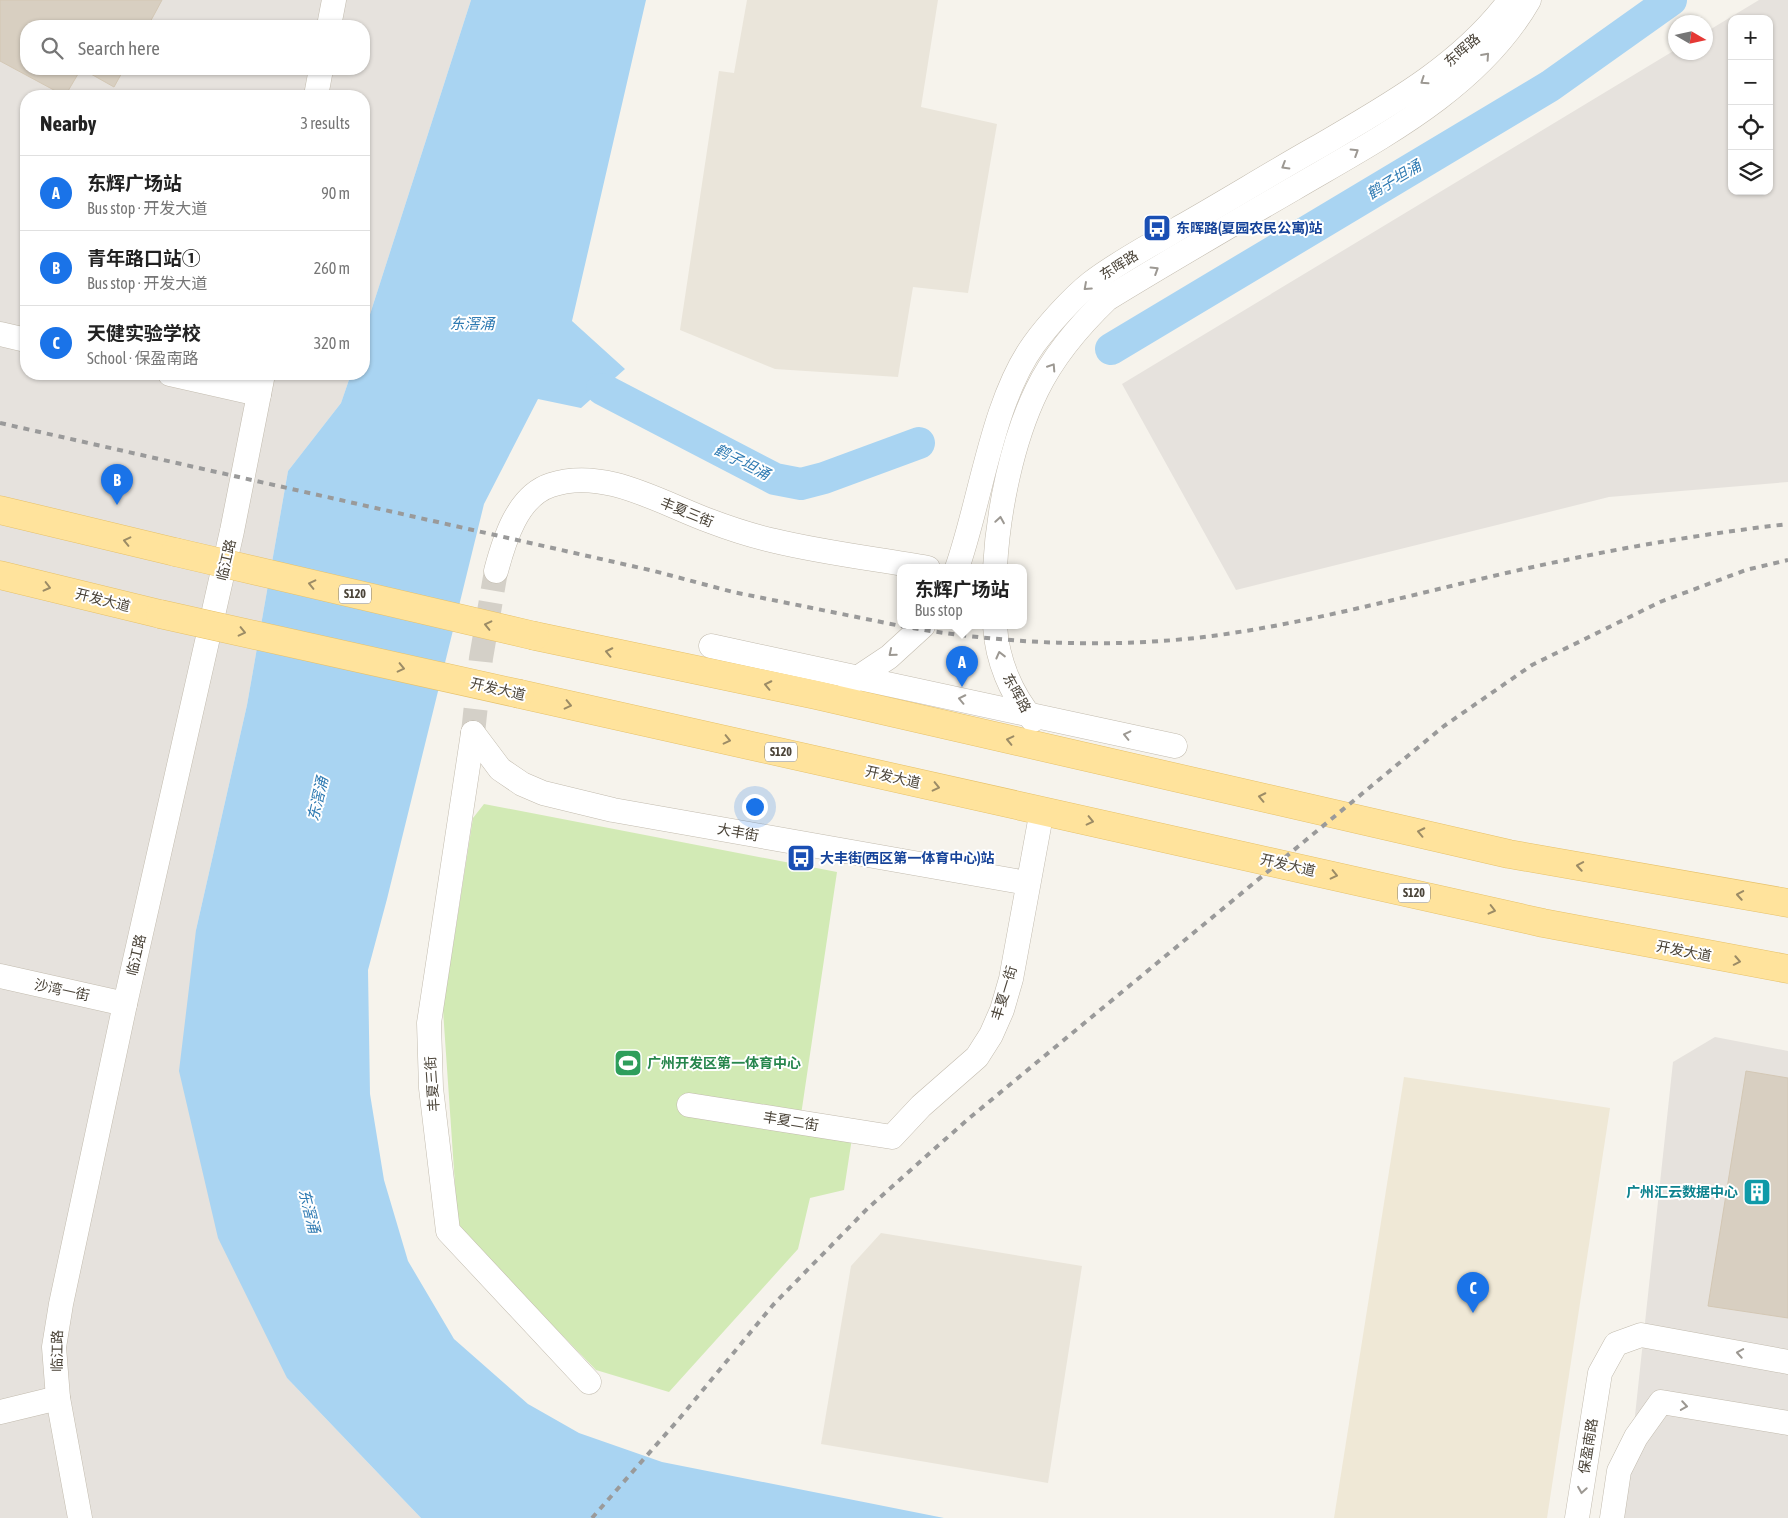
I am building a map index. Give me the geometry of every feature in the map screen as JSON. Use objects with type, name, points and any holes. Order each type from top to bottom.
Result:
[{"type":"main road","name":"S120","points":[[0,510],[535,636],[816,696],[1509,854],[1788,903]]},
{"type":"main road","name":"开发大道","points":[[0,575],[160,614],[1543,923],[1788,969]]},
{"type":"street","points":[[331,20],[334,0]]},
{"type":"street","name":"东晖路","points":[[958,564],[999,422],[1016,378],[1033,345],[1064,310],[1090,284],[1123,263],[1387,106],[1432,76],[1492,24],[1510,0]]},
{"type":"street","name":"东晖路","points":[[995,564],[1000,516],[1027,412],[1038,388],[1083,322],[1107,299],[1349,155],[1448,91],[1480,64],[1501,40],[1529,0]]},
{"type":"street","points":[[317,90],[320,75]]},
{"type":"street","points":[[0,334],[20,339]]},
{"type":"street","points":[[225,380],[261,384]]},
{"type":"street","name":"临江路","points":[[80,1518],[58,1398],[54,1347],[61,1304],[125,1004],[232,531],[261,384]]},
{"type":"street","name":"丰夏三街","points":[[496,571],[504,542],[517,516],[534,494],[549,485],[572,480],[600,481],[632,490],[709,521],[776,542],[905,564]]},
{"type":"street","points":[[816,696],[841,688],[858,678],[889,656],[920,629]]},
{"type":"street","name":"东晖路","points":[[996,629],[1002,665],[1027,713],[1058,751]]},
{"type":"street","points":[[711,646],[1175,746]]},
{"type":"street","name":"丰夏三街","points":[[473,733],[428,1023],[431,1088],[448,1231],[589,1382]]},
{"type":"street","name":"大丰街","points":[[473,733],[500,769],[522,784],[560,798],[613,810],[1027,884]]},
{"type":"street","name":"丰夏一街","points":[[892,1138],[921,1106],[977,1057],[991,1035],[1002,1010],[1011,979],[1042,810]]},
{"type":"street","name":"沙湾一街","points":[[0,976],[125,1004]]},
{"type":"street","name":"丰夏二街","points":[[689,1105],[892,1138]]},
{"type":"street","name":"保盈南路","points":[[1578,1518],[1600,1373],[1616,1344],[1641,1335],[1788,1362]]},
{"type":"street","points":[[0,1412],[58,1398]]},
{"type":"street","points":[[1612,1518],[1619,1471],[1636,1437],[1660,1402],[1788,1423]]},
{"type":"shaded area","points":[[0,0],[471,0],[370,314],[370,90],[20,90],[20,380],[349,380],[341,403],[288,471],[247,705],[196,930],[287,1378],[421,1518],[0,1518]]},
{"type":"shaded area","points":[[747,0],[938,0],[921,107],[997,124],[968,293],[913,287],[898,377],[775,369],[680,330],[719,71],[734,73]]},
{"type":"shaded area","points":[[1759,0],[1788,0],[1788,482],[1609,497],[1236,590],[1122,384],[1668,54],[1668,60],[1713,60],[1713,28],[1728,19],[1728,195],[1773,195],[1773,15],[1734,15]]},
{"type":"shaded area","points":[[1715,1037],[1788,1051],[1788,1518],[1624,1518],[1673,1062]]},
{"type":"shaded area","points":[[1404,1077],[1610,1108],[1547,1518],[1334,1518]]},
{"type":"shaded area","points":[[881,1233],[1082,1266],[1048,1483],[821,1444],[851,1266]]},
{"type":"green space","name":"广州开发区第一体育中心","points":[[484,804],[837,872],[801,1115],[854,1125],[844,1190],[810,1198],[798,1249],[669,1392],[596,1370],[458,1228],[443,1010],[473,818]]},
{"type":"water","name":"东滘涌","points":[[471,0],[646,0],[572,321],[625,369],[581,408],[538,399],[484,504],[368,970],[370,1094],[384,1180],[408,1261],[454,1339],[528,1404],[579,1433],[662,1462],[944,1518],[421,1518],[287,1378],[218,1238],[179,1071],[196,930],[247,705],[288,471],[341,403],[349,380],[370,380],[370,314]]},
{"type":"building","points":[[0,0],[162,0],[151,20],[20,20],[20,72],[0,61]]},
{"type":"building","points":[[26,75],[77,75],[69,90],[54,90]]},
{"type":"building","points":[[93,75],[121,75],[114,87]]},
{"type":"building","name":"广州汇云数据中心","points":[[1746,1071],[1788,1078],[1788,1318],[1708,1306]]},
{"type":"waterway","name":"鹤子坦涌","points":[[1111,349],[1550,86],[1671,0]]},
{"type":"waterway","name":"鹤子坦涌","points":[[602,389],[775,479],[801,484],[824,478],[919,443]]},
{"type":"tunnel","points":[[473,733],[481,658],[496,571]]},
{"type":"railway","points":[[0,423],[654,571],[733,592],[897,625]]},
{"type":"railway","points":[[920,629],[977,637],[1056,643],[1135,642],[1212,636],[1300,621],[1589,555],[1731,531],[1788,524]]},
{"type":"railway","points":[[592,1518],[679,1419],[773,1305],[868,1208],[967,1120],[1444,726],[1532,665],[1660,602],[1746,570],[1788,560]]},
{"type":"place","name":"东晖路(夏园农民公寓)站","points":[[1157,228]]},
{"type":"place","name":"青年路口站①","points":[[117,505]]},
{"type":"place","name":"东辉广场站","points":[[962,687]]},
{"type":"place","name":"大丰街(西区第一体育中心)站","points":[[801,858]]},
{"type":"place","name":"广州开发区第一体育中心","points":[[628,1063]]},
{"type":"place","name":"广州汇云数据中心","points":[[1757,1192]]},
{"type":"place","name":"天健实验学校","points":[[1473,1313]]}]
